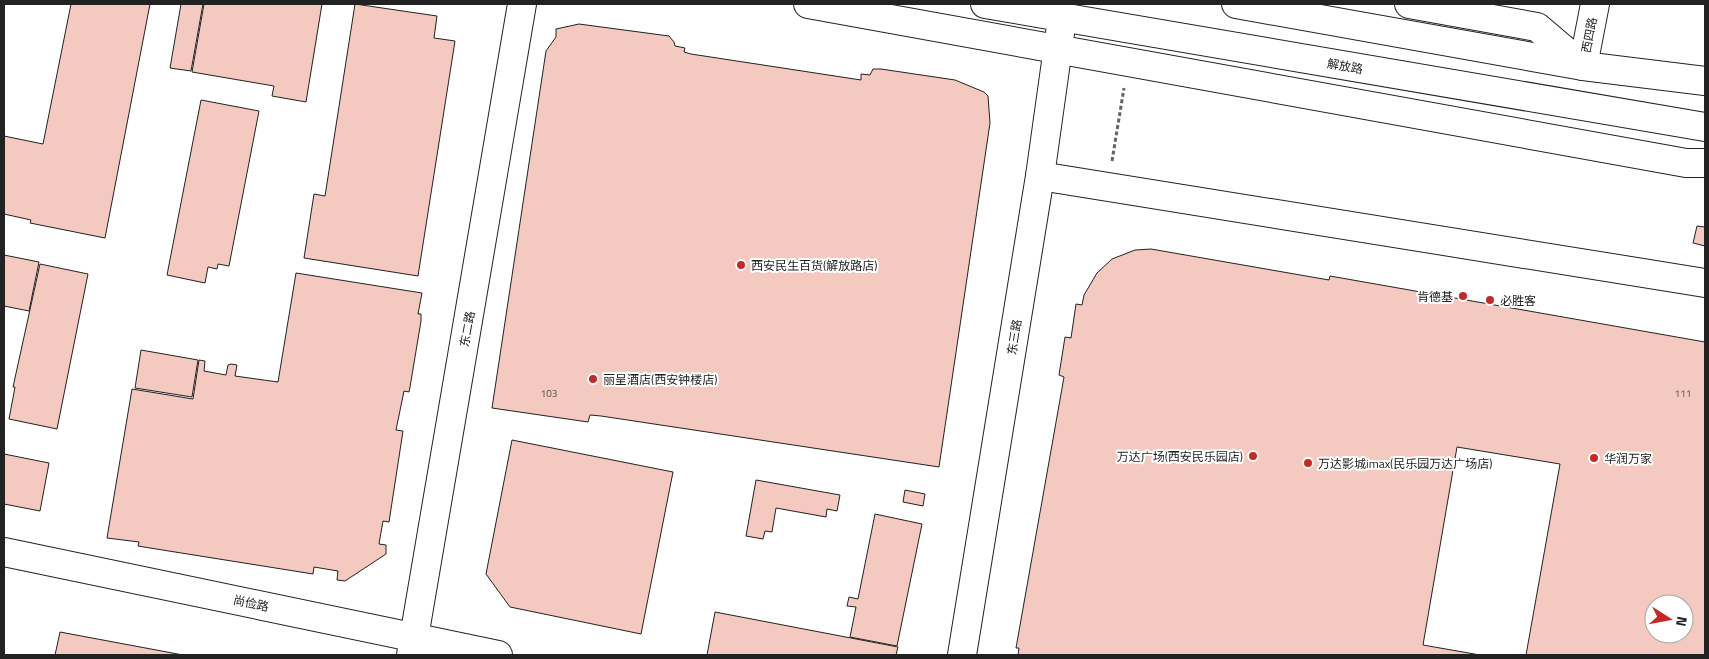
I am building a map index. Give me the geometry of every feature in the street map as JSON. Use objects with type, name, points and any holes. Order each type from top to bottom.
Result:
[{"type":"street","name":"东二路","points":[[413,646],[522,4]]},
{"type":"street","points":[[808,4],[1686,163],[1705,163]]},
{"type":"street","name":"解放路","points":[[984,4],[1062,19],[1705,127]]},
{"type":"street","points":[[1236,4],[1583,66],[1705,81]]},
{"type":"street","points":[[1409,4],[1537,27],[1583,66]]},
{"type":"street","name":"西四路","points":[[1583,66],[1595,4]]},
{"type":"street","name":"东三路","points":[[962,655],[1040,176],[1062,19]]},
{"type":"street","points":[[1488,90],[1524,133]]},
{"type":"street","points":[[1040,176],[1705,283]]},
{"type":"street","name":"尚俭路","points":[[4,552],[413,646],[498,655]]},
{"type":"path","points":[[1107,188],[1125,81]]},
{"type":"building","points":[[71,4],[150,4],[105,238],[30,223],[31,220],[4,214],[4,136],[43,144]]},
{"type":"building","points":[[181,4],[203,4],[191,71],[170,68]]},
{"type":"building","points":[[204,4],[322,4],[306,102],[272,96],[274,86],[192,72]]},
{"type":"building","points":[[355,4],[437,16],[434,38],[455,41],[418,276],[304,258],[314,194],[325,196]]},
{"type":"building","name":"西安民生百货(解放路店)","points":[[579,24],[669,36],[675,46],[685,48],[684,52],[691,54],[861,80],[861,74],[870,75],[873,69],[881,69],[955,80],[984,92],[988,96],[990,123],[939,467],[601,416],[590,415],[588,422],[492,408],[546,51],[556,37],[556,29]]},
{"type":"building","points":[[201,100],[259,111],[229,266],[218,264],[217,269],[208,267],[205,283],[167,275]]},
{"type":"building","points":[[1697,226],[1705,227],[1705,246],[1693,243]]},
{"type":"building","name":"万达广场(西安民乐园店)","points":[[1151,249],[1329,280],[1330,276],[1705,342],[1705,655],[1526,655],[1560,464],[1457,447],[1423,645],[1480,655],[1018,655],[1019,648],[1016,648],[1064,377],[1059,375],[1065,337],[1071,338],[1076,304],[1082,305],[1084,295],[1097,273],[1112,259],[1135,250]]},
{"type":"building","points":[[4,255],[39,262],[29,311],[4,306]]},
{"type":"building","points":[[40,264],[88,274],[57,429],[9,419],[15,387],[13,387]]},
{"type":"building","points":[[296,273],[422,293],[418,314],[421,314],[421,321],[410,387],[409,392],[404,391],[396,430],[403,431],[389,522],[383,521],[379,544],[386,545],[386,554],[345,581],[337,580],[338,571],[314,567],[313,574],[138,546],[139,542],[107,538],[132,389],[193,399],[199,360],[205,361],[204,371],[226,375],[228,365],[231,364],[237,365],[235,376],[278,382]]},
{"type":"building","points":[[141,350],[198,360],[192,397],[135,388]]},
{"type":"building","points":[[512,440],[673,472],[641,634],[510,607],[486,574]]},
{"type":"building","points":[[4,454],[49,463],[40,511],[4,504]]},
{"type":"building","points":[[756,480],[840,495],[837,511],[827,509],[826,517],[776,508],[772,532],[765,531],[763,539],[746,536]]},
{"type":"building","points":[[905,490],[925,494],[923,506],[903,502]]},
{"type":"building","points":[[875,514],[922,524],[897,646],[850,637],[856,607],[847,606],[849,597],[858,599]]},
{"type":"building","points":[[715,612],[898,647],[896,655],[707,655]]},
{"type":"building","points":[[60,632],[183,655],[55,655]]},
{"type":"place","name":"西安民生百货(解放路店)","points":[[741,265]]},
{"type":"place","name":"肯德基","points":[[1463,296]]},
{"type":"place","name":"必胜客","points":[[1490,300]]},
{"type":"place","name":"丽呈酒店(西安钟楼店)","points":[[593,379]]},
{"type":"place","name":"万达广场(西安民乐园店)","points":[[1253,456]]},
{"type":"place","name":"华润万家","points":[[1594,458]]},
{"type":"place","name":"万达影城imax(民乐园万达广场店)","points":[[1308,463]]}]
